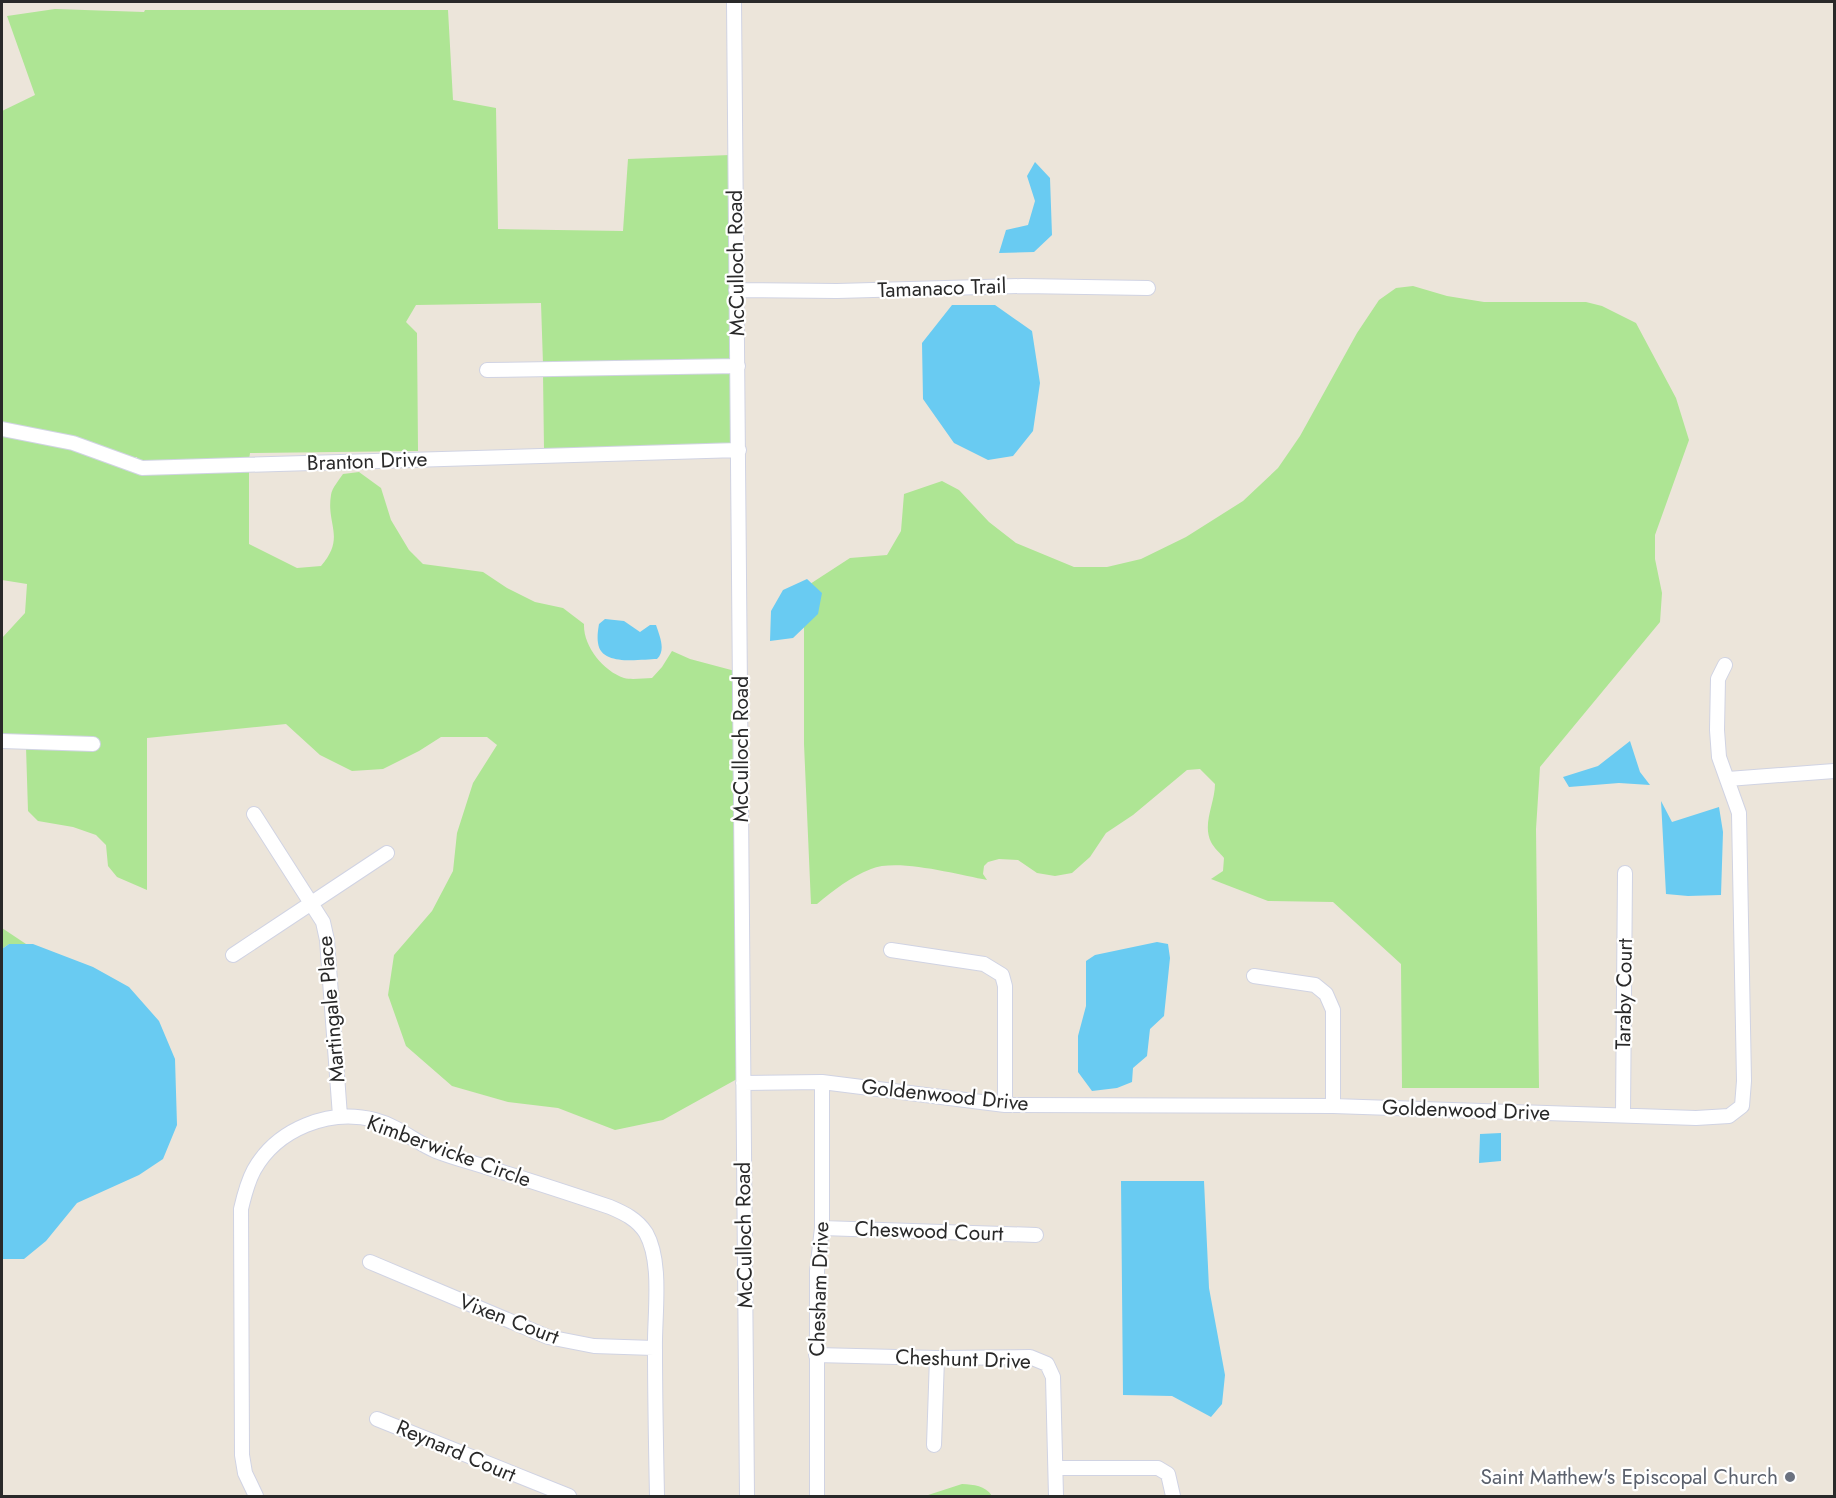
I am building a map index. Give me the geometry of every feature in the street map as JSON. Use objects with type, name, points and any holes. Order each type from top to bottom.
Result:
[{"type":"street","name":"McCulloch Road","points":[[734,2],[747,1497]]},
{"type":"street","name":"Tamanaco Trail","points":[[736,290],[837,291],[1022,286],[1148,288]]},
{"type":"street","points":[[487,370],[738,366]]},
{"type":"street","name":"Branton Drive","points":[[2,429],[72,443],[142,468],[739,450]]},
{"type":"street","name":"Goldenwood Drive","points":[[743,1083],[822,1082],[1005,1106],[1334,1106],[1696,1118],[1730,1116],[1742,1106],[1744,1081],[1739,813],[1719,757],[1717,730],[1718,679],[1725,665]]},
{"type":"street","points":[[2,741],[93,744]]},
{"type":"street","points":[[1728,779],[1834,771]]},
{"type":"street","name":"Martingale Place","points":[[254,814],[323,922],[327,940],[340,1116]]},
{"type":"street","points":[[233,955],[387,854]]},
{"type":"street","name":"Taraby Court","points":[[1623,1114],[1625,873]]},
{"type":"street","points":[[891,950],[984,964],[1002,975],[1005,986],[1005,1106]]},
{"type":"street","points":[[1254,976],[1315,985],[1326,994],[1333,1010],[1334,1106]]},
{"type":"street","name":"Chesham Drive","points":[[817,1497],[816,1271],[822,1228],[822,1082]]},
{"type":"street","name":"Kimberwicke Circle","points":[[256,1497],[245,1473],[242,1455],[240,1209],[254,1169],[281,1139],[312,1122],[340,1116],[374,1120],[392,1126],[436,1150],[610,1207],[628,1215],[646,1234],[653,1250],[655,1268],[657,1497]]},
{"type":"street","name":"Cheswood Court","points":[[822,1228],[1036,1235]]},
{"type":"street","name":"Vixen Court","points":[[370,1262],[548,1337],[594,1346],[654,1348]]},
{"type":"street","name":"Cheshunt Drive","points":[[816,1355],[937,1358],[1030,1357],[1047,1364],[1053,1377],[1056,1497]]},
{"type":"street","points":[[934,1445],[937,1358]]},
{"type":"street","name":"Reynard Court","points":[[377,1419],[569,1497]]},
{"type":"street","points":[[1056,1468],[1158,1468],[1168,1474],[1173,1497]]},
{"type":"green space","points":[[55,9],[144,12],[145,10],[448,10],[453,100],[496,108],[498,229],[623,231],[628,159],[730,155],[732,361],[543,364],[541,303],[416,305],[406,322],[417,333],[418,451],[250,453],[249,460],[143,463],[138,461],[137,457],[127,457],[2,423],[2,111],[35,95],[7,16]]},
{"type":"green space","points":[[1413,286],[1447,296],[1484,302],[1586,302],[1602,306],[1636,323],[1676,398],[1689,440],[1655,535],[1655,559],[1662,593],[1660,622],[1540,767],[1536,829],[1539,1088],[1402,1088],[1401,964],[1333,902],[1268,901],[1211,879],[1223,871],[1224,858],[1212,844],[1208,828],[1215,784],[1200,769],[1187,770],[1133,815],[1106,833],[1090,857],[1072,873],[1055,876],[1037,873],[1018,860],[999,859],[988,862],[984,866],[983,874],[987,880],[912,866],[883,866],[856,876],[817,904],[811,904],[804,744],[804,615],[810,584],[850,558],[887,555],[901,531],[904,494],[942,481],[959,490],[989,522],[1016,543],[1074,567],[1107,567],[1141,559],[1186,537],[1243,501],[1278,468],[1300,436],[1357,333],[1379,300],[1396,288]]},
{"type":"green space","points":[[732,371],[734,445],[544,449],[543,374]]},
{"type":"green space","points":[[2,434],[71,448],[141,472],[249,469],[249,544],[297,568],[321,566],[328,556],[334,539],[330,505],[332,492],[343,474],[359,472],[381,488],[391,520],[409,550],[423,564],[483,572],[507,588],[535,602],[563,608],[584,624],[587,641],[596,657],[616,675],[627,679],[652,678],[672,651],[690,659],[735,671],[737,1079],[663,1120],[615,1130],[558,1108],[508,1102],[452,1086],[406,1046],[388,995],[394,955],[432,911],[453,871],[457,833],[473,783],[497,745],[487,737],[441,737],[383,769],[352,771],[320,755],[286,724],[147,738],[147,890],[117,877],[108,866],[106,845],[96,835],[73,827],[38,821],[28,811],[26,747],[98,749],[98,740],[2,736],[2,638],[25,613],[27,584],[2,580]]},
{"type":"green space","points":[[2,928],[26,944],[9,944],[2,949]]},
{"type":"green space","points":[[962,1484],[983,1488],[992,1496],[925,1496]]},
{"type":"water","points":[[1035,162],[1050,178],[1052,235],[1034,252],[999,253],[1006,230],[1028,225],[1035,201],[1027,176]]},
{"type":"water","points":[[952,305],[995,305],[1032,331],[1040,383],[1033,431],[1013,456],[988,460],[954,443],[923,399],[922,343]]},
{"type":"water","points":[[807,579],[822,593],[818,614],[793,638],[770,641],[771,611],[783,590]]},
{"type":"water","points":[[605,619],[624,621],[640,632],[650,625],[656,625],[661,643],[660,655],[657,659],[632,660],[606,656],[598,643],[599,624]]},
{"type":"water","points":[[1630,741],[1640,772],[1650,785],[1619,783],[1569,787],[1563,777],[1598,766]]},
{"type":"water","points":[[1661,801],[1672,822],[1719,807],[1723,832],[1721,895],[1666,894]]},
{"type":"water","points":[[1157,942],[1168,944],[1170,958],[1164,1016],[1150,1029],[1147,1056],[1133,1068],[1132,1082],[1117,1088],[1092,1091],[1078,1072],[1078,1036],[1086,1006],[1086,961],[1095,955]]},
{"type":"water","points":[[9,944],[33,944],[93,967],[129,987],[159,1021],[175,1059],[177,1125],[163,1159],[139,1175],[77,1203],[46,1241],[24,1259],[2,1259],[2,949]]},
{"type":"water","points":[[1501,1133],[1501,1161],[1479,1163],[1480,1134]]},
{"type":"water","points":[[1121,1181],[1204,1181],[1209,1288],[1225,1375],[1222,1404],[1211,1417],[1172,1396],[1123,1395]]},
{"type":"place","name":"Saint Matthew's Episcopal Church","points":[[1790,1477]]}]
